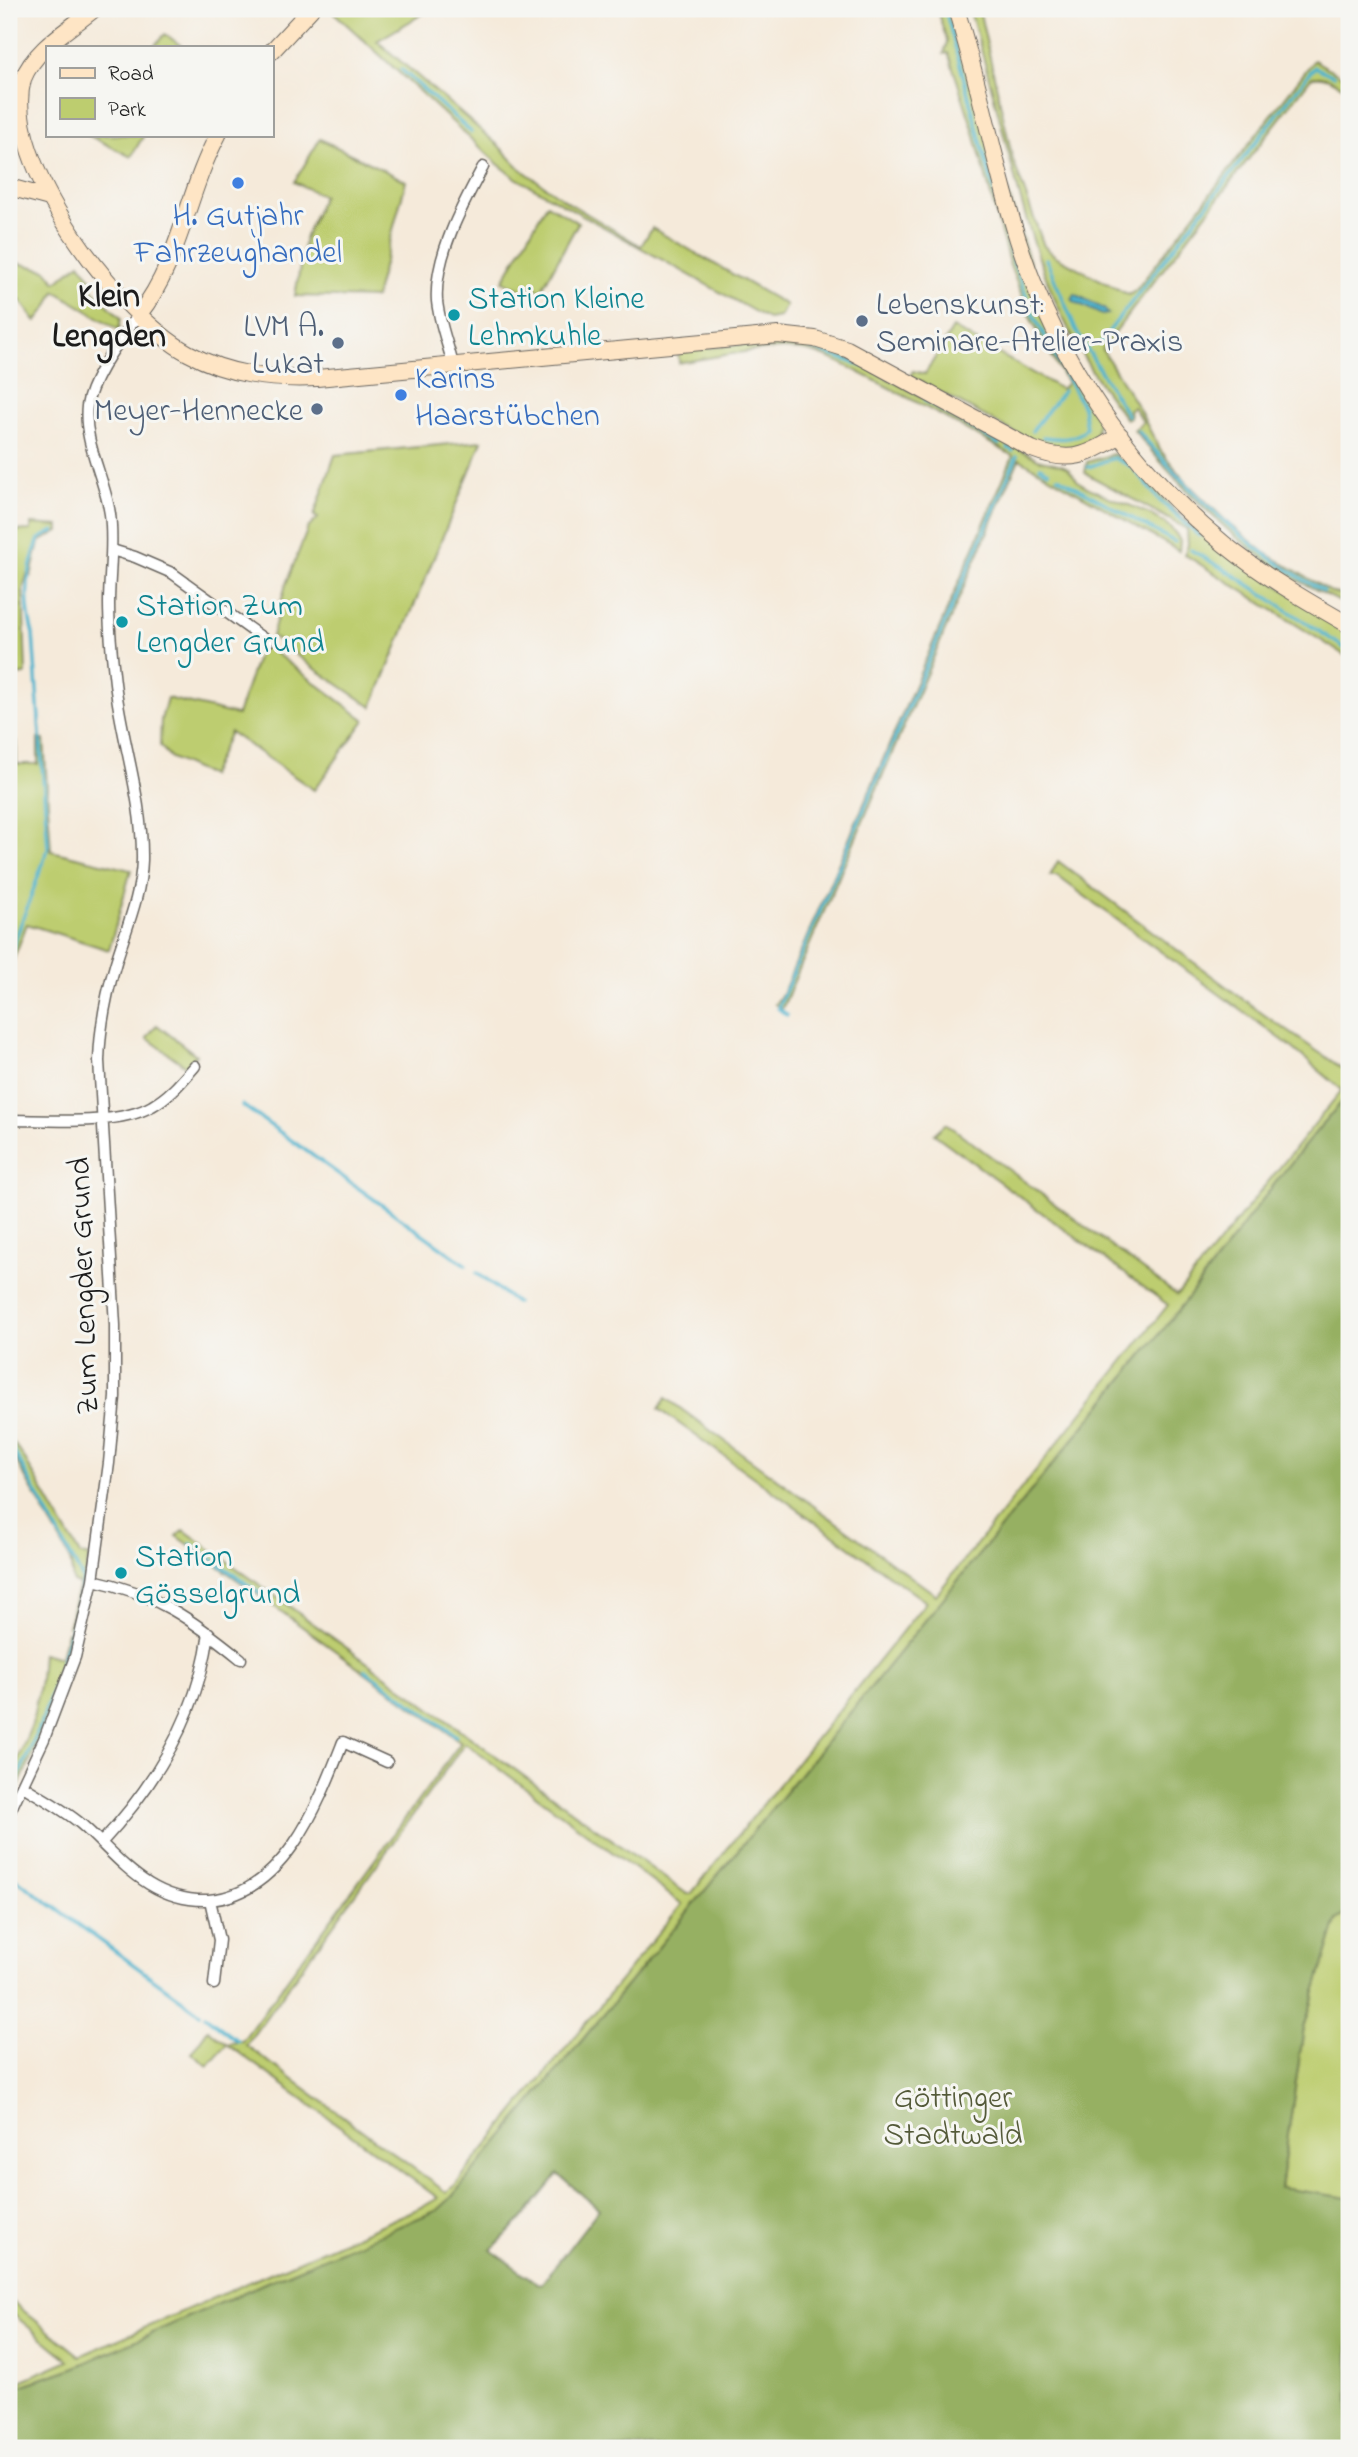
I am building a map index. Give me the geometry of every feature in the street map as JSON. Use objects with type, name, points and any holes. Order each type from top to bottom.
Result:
[{"type":"main road","points":[[49,46],[94,9]]},
{"type":"main road","points":[[273,50],[311,9]]},
{"type":"main road","points":[[956,9],[1010,213],[1034,285],[1062,346],[1100,408],[1164,487],[1227,546],[1349,625]]},
{"type":"main road","points":[[46,49],[37,56],[24,77],[19,98],[19,115],[29,163],[46,197],[90,262],[113,290],[186,352],[218,367],[253,376],[317,378],[778,335],[815,339],[847,349],[1032,449],[1051,456],[1069,458],[1081,455],[1096,450],[1120,435]]},
{"type":"main road","points":[[139,314],[153,294],[167,264],[218,136]]},
{"type":"main road","points":[[9,186],[29,163]]},
{"type":"main road","points":[[9,186],[46,197]]},
{"type":"street","points":[[453,365],[438,305],[439,278],[455,225],[483,167]]},
{"type":"street","name":"Zum Lengder Grund","points":[[9,1813],[23,1786],[71,1670],[93,1580],[109,1463],[116,1383],[99,1061],[105,1004],[140,882],[142,862],[134,774],[119,706],[113,660],[109,607],[112,550],[110,511],[91,440],[87,405],[98,378],[139,314]]},
{"type":"street","points":[[112,550],[172,573],[268,642]]},
{"type":"street","name":"Zum Lengder Grund","points":[[103,1118],[135,1114],[151,1107],[171,1093],[195,1066]]},
{"type":"street","points":[[9,1120],[103,1118]]},
{"type":"street","points":[[93,1580],[154,1598],[209,1633],[241,1659]]},
{"type":"street","points":[[101,1843],[148,1786],[172,1747],[193,1702],[209,1633]]},
{"type":"street","points":[[23,1786],[64,1811],[150,1885],[174,1896],[210,1900],[225,1899],[247,1891],[268,1875],[281,1860],[300,1835],[318,1803],[343,1742],[387,1762]]},
{"type":"street","points":[[210,1900],[219,1940],[214,1984]]},
{"type":"green space","points":[[330,9],[431,9],[377,41],[498,145],[522,170],[569,203],[641,246],[652,228],[786,305],[780,317],[768,319],[516,178]]},
{"type":"green space","points":[[937,9],[951,9],[1057,350],[1098,421],[1096,435],[1081,446],[1064,450],[1038,445],[910,376],[913,371],[925,374],[953,328],[1061,389],[1067,383],[1032,321],[1009,263],[973,129],[948,53],[944,54],[947,41]]},
{"type":"green space","points":[[969,9],[979,9],[1013,160],[1044,246],[1055,256],[1129,295],[1136,290],[1314,60],[1349,80],[1349,90],[1326,78],[1311,78],[1102,349],[1139,409],[1160,450],[1188,484],[1225,520],[1264,552],[1333,593],[1343,595],[1349,590],[1349,601],[1346,605],[1283,572],[1222,525],[1167,469],[1134,430],[1143,422],[1133,407],[1129,410],[1130,417],[1126,419],[1092,372],[1065,323],[1044,273],[1027,222]]},
{"type":"green space","points":[[165,34],[182,46],[154,46]]},
{"type":"green space","points":[[90,136],[143,136],[131,157]]},
{"type":"green space","points":[[320,139],[406,181],[375,298],[295,296],[305,238],[323,196],[294,182]]},
{"type":"green space","points":[[547,204],[578,223],[541,291],[530,285],[526,292],[503,281]]},
{"type":"green space","points":[[9,261],[46,270],[56,282],[80,263],[93,282],[90,287],[121,318],[119,330],[55,291],[36,322],[20,300],[15,302],[9,294]]},
{"type":"green space","points":[[790,342],[836,351],[1038,459],[1067,467],[1079,482],[1090,489],[1135,507],[1163,522],[1180,541],[1179,551],[1019,459],[782,1009],[775,1004],[783,993],[1013,456],[894,390],[816,353],[793,349],[761,350],[679,363],[678,351]]},
{"type":"green space","points":[[482,441],[372,707],[272,636],[286,584],[308,528],[318,518],[314,516],[335,455]]},
{"type":"green space","points":[[1113,454],[1132,463],[1174,510],[1212,543],[1349,631],[1349,658],[1184,554],[1188,545],[1187,529],[1085,473],[1087,462]]},
{"type":"green space","points":[[31,524],[59,526],[59,531],[39,542],[31,576],[27,575],[23,589],[26,674],[9,675],[9,527],[12,527],[12,531],[31,530]]},
{"type":"green space","points":[[262,643],[365,720],[314,790],[230,732],[210,776],[171,758],[160,746],[161,720],[167,698],[237,715]]},
{"type":"green space","points":[[38,739],[44,740],[51,851],[131,870],[109,950],[27,924],[9,971],[9,741],[16,741],[17,764],[38,764]]},
{"type":"green space","points":[[1058,861],[1263,1014],[1349,1073],[1349,1094],[1270,1189],[1145,1352],[450,2199],[438,2210],[76,2367],[9,2390],[9,2386],[69,2360],[9,2311],[9,2299],[80,2356],[438,2198],[227,2044],[242,2041],[461,1742],[177,1536],[184,1530],[687,1894],[691,1894],[926,1602],[659,1409],[666,1398],[936,1595],[1168,1305],[934,1134],[946,1123],[1177,1295],[1342,1090],[1289,1045],[1057,876],[1050,876]],"holes":[[[465,1743],[682,1904],[455,2185],[446,2192],[246,2045]]]},
{"type":"green space","points":[[157,1025],[196,1055],[187,1067],[147,1038]]},
{"type":"green space","name":"Göttinger Stadtwald","points":[[1349,1094],[1349,1912],[1337,1920],[1304,2028],[1280,2188],[1349,2198],[1349,2448],[9,2448],[9,2390],[76,2367],[438,2210],[450,2199],[1145,1352]],"holes":[[[558,2174],[599,2209],[542,2283],[538,2284],[491,2250],[522,2219]]]},
{"type":"green space","points":[[9,1437],[23,1456],[80,1555],[89,1555],[77,1628],[68,1627],[79,1584],[73,1582],[70,1558],[9,1448]]},
{"type":"green space","points":[[67,1632],[75,1634],[55,1700],[9,1805],[9,1781],[32,1724],[42,1653],[61,1658]]},
{"type":"green space","points":[[1349,1912],[1349,2198],[1280,2188],[1304,2028],[1337,1920]]},
{"type":"green space","points":[[208,2029],[227,2044],[208,2066],[191,2053]]},
{"type":"water","points":[[1075,294],[1104,309],[1108,314],[1102,315],[1075,302],[1072,299]]},
{"type":"waterway","points":[[945,9],[1013,261],[1034,316],[1083,407],[1086,428],[1082,432],[1067,438],[1043,437]]},
{"type":"waterway","points":[[1099,344],[1311,71],[1315,67],[1334,76]]},
{"type":"waterway","points":[[401,69],[471,132]]},
{"type":"waterway","points":[[1344,82],[1349,85]]},
{"type":"waterway","points":[[1046,259],[1077,332],[1127,415]]},
{"type":"waterway","points":[[809,347],[863,366]]},
{"type":"waterway","points":[[1032,431],[1063,391]]},
{"type":"waterway","points":[[925,400],[999,444]]},
{"type":"waterway","points":[[1138,431],[1201,500],[1247,540],[1296,575],[1324,591]]},
{"type":"waterway","points":[[1008,448],[1013,451]]},
{"type":"waterway","points":[[787,1015],[778,1008],[1017,456]]},
{"type":"waterway","points":[[1088,467],[1114,458],[1132,467],[1159,500],[1199,536]]},
{"type":"waterway","points":[[1040,467],[1049,472]]},
{"type":"waterway","points":[[1058,477],[1175,542]]},
{"type":"waterway","points":[[9,957],[48,849],[33,634],[28,598],[31,562],[39,539],[54,531]]},
{"type":"waterway","points":[[1191,550],[1349,651]]},
{"type":"waterway","points":[[242,1105],[466,1265]]},
{"type":"waterway","points":[[477,1273],[516,1303]]},
{"type":"waterway","points":[[9,1442],[83,1579],[70,1635],[53,1689],[33,1743],[9,1795]]},
{"type":"waterway","points":[[191,1544],[261,1594]]},
{"type":"waterway","points":[[365,1670],[456,1736]]},
{"type":"waterway","points":[[9,1874],[200,2013]]},
{"type":"waterway","points":[[205,2016],[238,2041]]},
{"type":"place","name":"H. Gutjahr Fahrzeughandel","points":[[238,183]]},
{"type":"place","name":"Station Kleine Lehmkuhle","points":[[454,315]]},
{"type":"place","name":"Lebenskunst: Seminare-Atelier-Praxis","points":[[862,321]]},
{"type":"place","name":"LVM A. Lukat","points":[[338,343]]},
{"type":"place","name":"Karins Haarstübchen","points":[[401,395]]},
{"type":"place","name":"Meyer-Hennecke","points":[[317,409]]},
{"type":"place","name":"Station Zum Lengder Grund","points":[[122,622]]},
{"type":"place","name":"Station Gösselgrund","points":[[121,1573]]},
{"type":"district","name":"Klein Lengden","points":[[109,314]]}]
